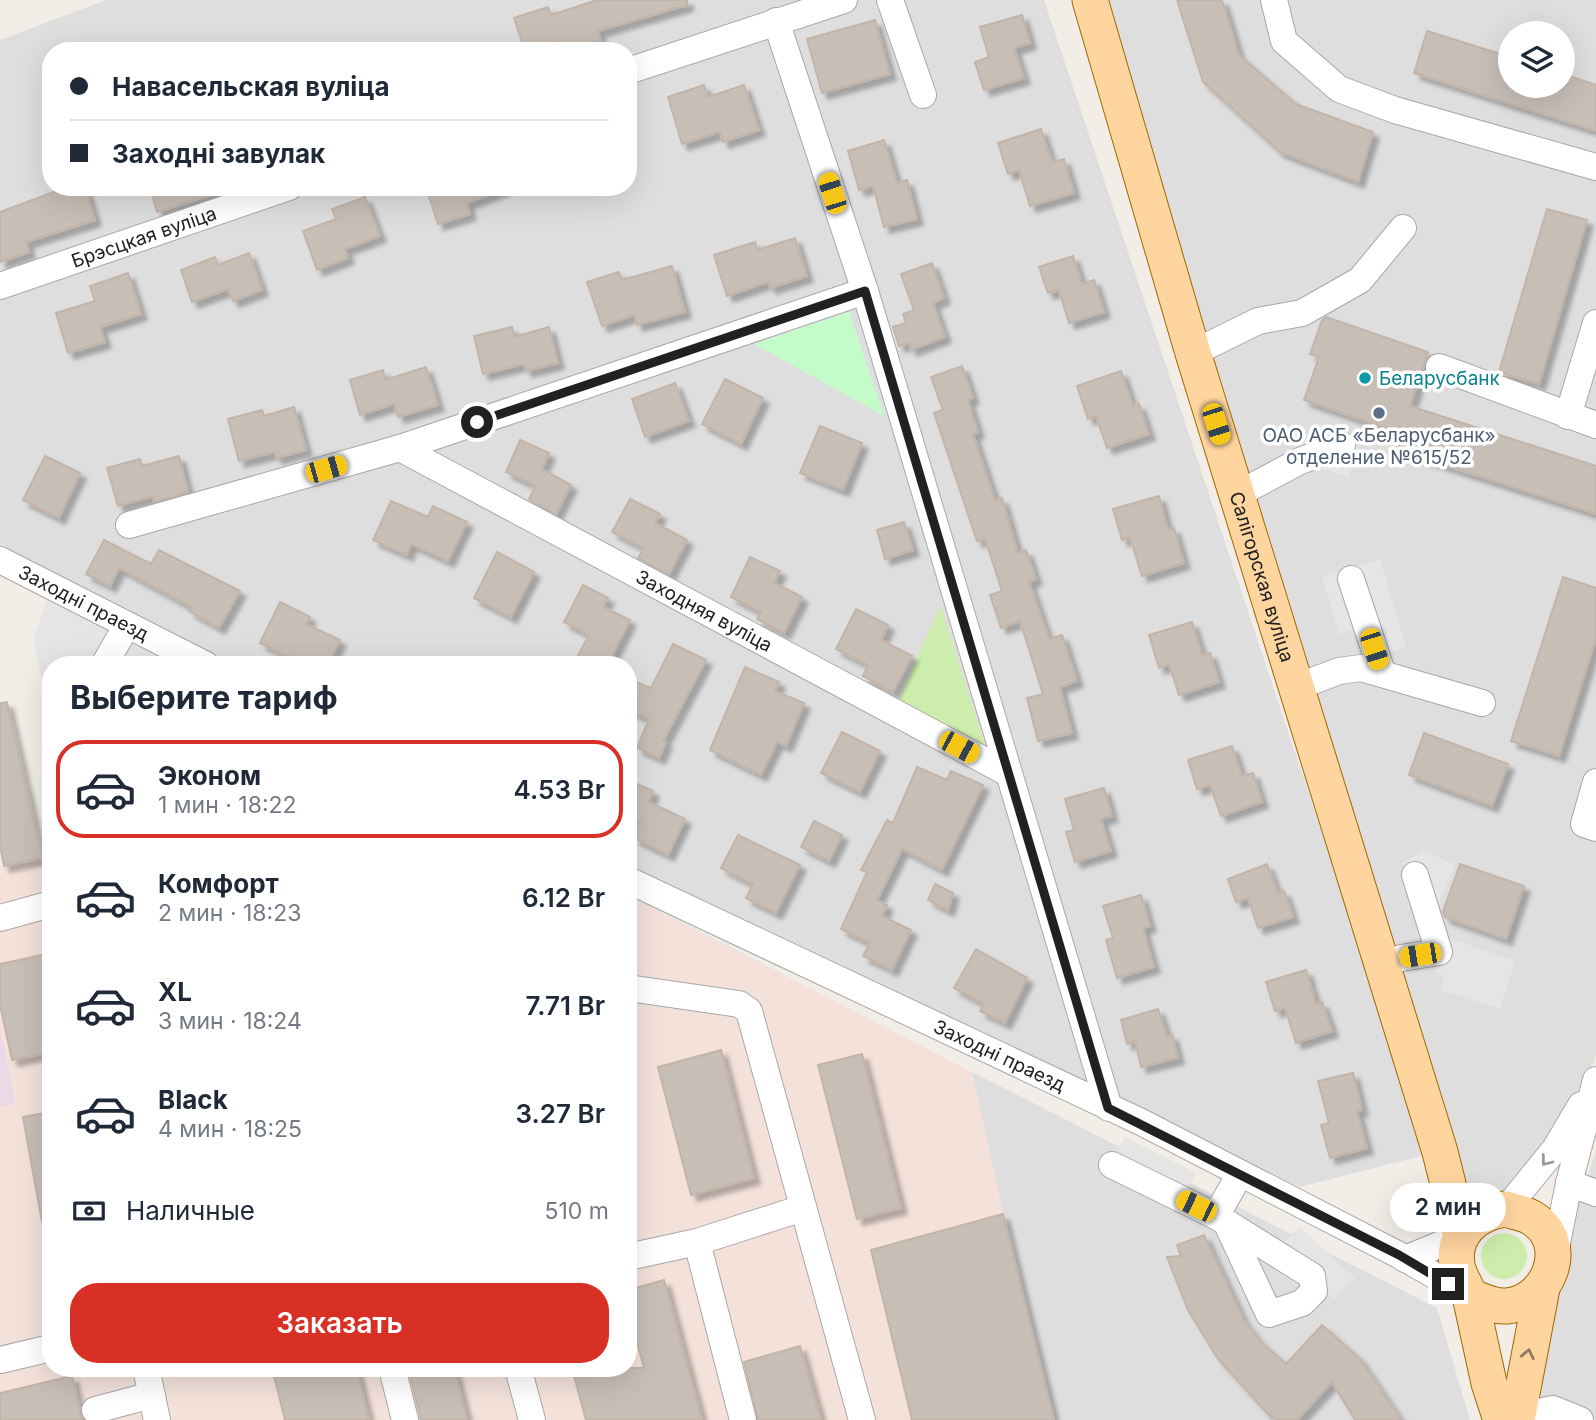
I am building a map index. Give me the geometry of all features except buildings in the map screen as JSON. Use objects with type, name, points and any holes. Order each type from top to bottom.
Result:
[{"type":"main road","name":"Салігорская вуліца","points":[[1090,0],[1193,353],[1440,1152],[1461,1236]]},
{"type":"main road","name":"Салігорская вуліца","points":[[1440,1152],[1471,1194],[1506,1209]]},
{"type":"main road","points":[[1506,1209],[1530,1216],[1539,1224],[1551,1244],[1547,1278],[1512,1419],[1489,1383],[1470,1296],[1456,1263],[1461,1236],[1480,1216],[1506,1209]]},
{"type":"main road","points":[[1470,1296],[1504,1306],[1518,1304],[1547,1278]]},
{"type":"street","points":[[637,68],[845,0]]},
{"type":"street","points":[[890,0],[923,95]]},
{"type":"street","points":[[1274,0],[1284,41],[1339,89],[1395,110],[1596,167]]},
{"type":"street","points":[[776,21],[865,291],[1108,1108]]},
{"type":"street","name":"Брэсцкая вуліца","points":[[0,286],[263,196]]},
{"type":"street","points":[[1193,353],[1258,321],[1302,313],[1360,280],[1403,228]]},
{"type":"street","points":[[129,525],[400,448],[865,291]]},
{"type":"street","points":[[1568,415],[1596,323]]},
{"type":"street","points":[[1438,367],[1596,425]]},
{"type":"street","points":[[1238,494],[1300,461],[1342,446]]},
{"type":"street","name":"Заходняя вуліца","points":[[400,448],[1008,773]]},
{"type":"street","name":"Заходні праезд","points":[[0,560],[182,656]]},
{"type":"street","points":[[1351,579],[1382,672]]},
{"type":"street","points":[[109,656],[127,625]]},
{"type":"street","points":[[1297,687],[1339,671],[1361,668],[1482,703]]},
{"type":"street","points":[[1596,782],[1584,824],[1596,828]]},
{"type":"street","points":[[1380,965],[1401,958],[1439,952],[1415,875]]},
{"type":"street","name":"Заходні праезд","points":[[637,884],[1108,1108],[1405,1259],[1470,1296]]},
{"type":"street","points":[[0,918],[42,906]]},
{"type":"street","points":[[637,989],[739,1004],[749,1011],[862,1420]]},
{"type":"street","points":[[1547,1278],[1595,1081]]},
{"type":"street","points":[[1506,1209],[1555,1149],[1595,1081]]},
{"type":"street","points":[[1112,1165],[1222,1220],[1240,1174]]},
{"type":"street","points":[[1569,1183],[1596,1193]]},
{"type":"street","points":[[637,1251],[697,1242],[803,1208]]},
{"type":"street","points":[[1405,1259],[1461,1236]]},
{"type":"street","points":[[697,1242],[743,1420]]},
{"type":"street","points":[[0,1360],[42,1350]]},
{"type":"street","points":[[95,1410],[154,1407],[148,1377]]},
{"type":"street","points":[[394,1377],[405,1420]]},
{"type":"street","points":[[520,1377],[532,1420]]},
{"type":"street","points":[[1512,1419],[1553,1409],[1580,1420]]},
{"type":"shaded area","points":[[106,0],[1044,0],[1429,1154],[1300,1187],[1000,1051],[637,869],[637,656],[216,656],[0,546],[0,40]]},
{"type":"shaded area","points":[[1088,0],[1596,0],[1596,1054],[1563,1152],[1533,1191],[1475,1204],[1456,1183]]},
{"type":"shaded area","points":[[1318,422],[1361,436],[1349,477],[1305,463]]},
{"type":"shaded area","points":[[1380,559],[1406,647],[1363,660],[1354,630],[1339,634],[1322,576]]},
{"type":"shaded area","points":[[48,599],[160,656],[42,656],[42,681],[33,638]]},
{"type":"shaded area","points":[[1423,851],[1455,864],[1437,909],[1420,915],[1402,863]]},
{"type":"shaded area","points":[[42,858],[42,1377],[637,1377],[637,899],[972,1072],[1003,1214],[1054,1420],[0,1420],[0,1107],[16,1103],[0,1027],[0,867]]},
{"type":"shaded area","points":[[1450,938],[1515,961],[1500,1009],[1441,990],[1444,978],[1437,970]]},
{"type":"shaded area","points":[[0,1027],[16,1103],[0,1107]]},
{"type":"shaded area","points":[[972,1072],[1437,1308],[1470,1420],[1054,1420],[1003,1214]]},
{"type":"shaded area","points":[[1125,1137],[1196,1173],[1179,1207],[1108,1171]]},
{"type":"shaded area","points":[[1596,1151],[1596,1420],[1542,1420],[1540,1374],[1563,1246]]},
{"type":"shaded area","points":[[1299,1226],[1355,1278],[1334,1299],[1279,1247]]},
{"type":"green space","points":[[849,312],[884,416],[754,344]]},
{"type":"green space","points":[[940,606],[987,751],[896,706]]},
{"type":"green space","points":[[1504,1233],[1520,1240],[1527,1256],[1520,1272],[1504,1279],[1488,1272],[1481,1256],[1488,1240]]},
{"type":"place","name":"Беларусбанк","points":[[1365,378]]},
{"type":"place","name":"ОАО АСБ «Беларусбанк» отделение №615/52","points":[[1379,413]]},
{"type":"route","points":[[477,422],[865,291],[1108,1108],[1141,1122],[1399,1255],[1448,1284]]}]
